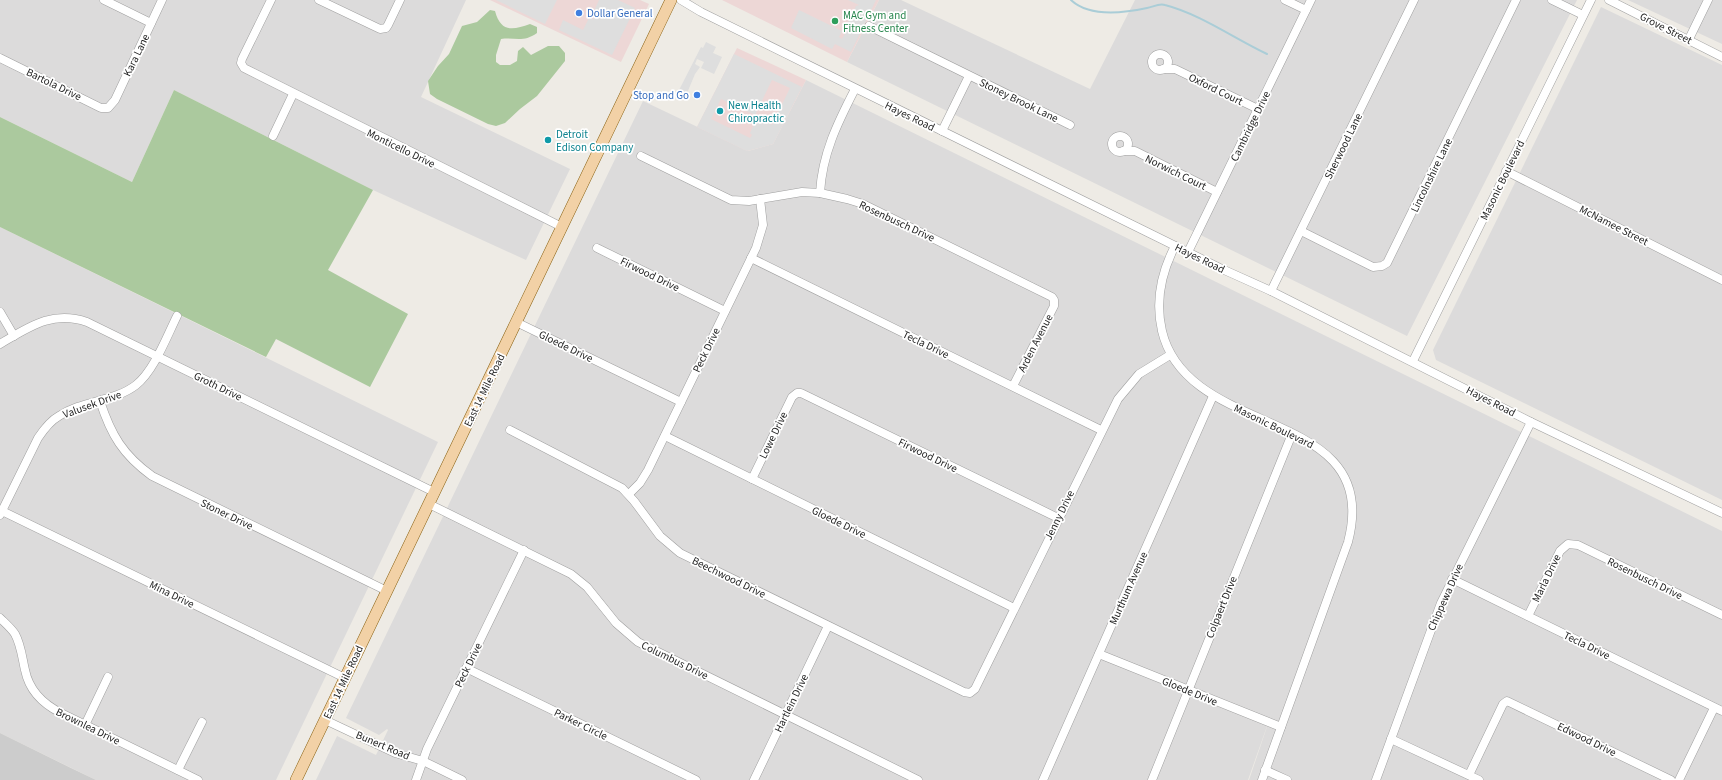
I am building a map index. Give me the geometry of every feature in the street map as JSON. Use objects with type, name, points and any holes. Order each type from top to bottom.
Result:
[{"type":"main road","name":"East 14 Mile Road","points":[[296,780],[671,0]]},
{"type":"street","points":[[104,0],[151,23]]},
{"type":"street","name":"Kara Lane","points":[[108,108],[114,100],[162,0]]},
{"type":"street","name":"Monticello Drive","points":[[271,0],[242,59],[242,66],[246,70],[562,227]]},
{"type":"street","points":[[319,0],[380,29],[386,28],[400,0]]},
{"type":"street","name":"Hayes Road","points":[[681,0],[855,89],[1175,246],[1271,291],[1413,361],[1531,422],[1722,513]]},
{"type":"street","points":[[1285,0],[1306,10]]},
{"type":"street","name":"Cambridge Drive","points":[[1188,252],[1311,0]]},
{"type":"street","name":"Sherwood Lane","points":[[1271,291],[1414,0]]},
{"type":"street","name":"Lincolnshire Lane","points":[[1301,232],[1374,267],[1382,266],[1387,263],[1516,0]]},
{"type":"street","points":[[1552,0],[1583,15]]},
{"type":"street","name":"Masonic Boulevard","points":[[1413,361],[1591,0]]},
{"type":"street","name":"Grove Street","points":[[1609,0],[1689,39],[1722,57]]},
{"type":"street","points":[[1689,39],[1708,0]]},
{"type":"street","name":"Stoney Brook Lane","points":[[868,26],[1070,125]]},
{"type":"street","points":[[1161,54],[1166,56],[1168,60],[1167,65],[1164,68],[1156,68],[1153,64],[1153,59],[1156,55],[1161,54]]},
{"type":"street","name":"Bartola Drive","points":[[0,58],[101,108],[108,108]]},
{"type":"street","name":"Oxford Court","points":[[1168,60],[1175,69]]},
{"type":"street","name":"Oxford Court","points":[[1164,68],[1175,69],[1258,109]]},
{"type":"street","name":"Stoney Brook Lane","points":[[942,131],[969,76]]},
{"type":"street","points":[[820,193],[823,166],[831,137],[855,89]]},
{"type":"street","points":[[273,136],[293,94]]},
{"type":"street","points":[[1121,136],[1128,143],[1127,148],[1123,151],[1118,152],[1114,149],[1113,142],[1116,138],[1121,136]]},
{"type":"street","name":"Norwich Court","points":[[1128,143],[1135,151],[1217,192]]},
{"type":"street","name":"Norwich Court","points":[[1123,151],[1135,151]]},
{"type":"street","name":"Rosenbusch Drive","points":[[641,156],[732,200],[744,201],[802,192],[820,193],[863,204],[1049,295],[1054,300]]},
{"type":"street","name":"McNamee Street","points":[[1506,171],[1722,280]]},
{"type":"street","name":"Peck Drive","points":[[629,494],[640,483],[648,470],[761,236],[763,225],[760,199]]},
{"type":"street","name":"Masonic Boulevard","points":[[1175,246],[1163,272],[1158,301],[1159,319],[1170,355],[1191,380],[1213,396],[1319,448],[1337,465],[1349,488],[1353,516],[1343,555],[1262,780]]},
{"type":"street","name":"Firwood Drive","points":[[597,248],[725,311]]},
{"type":"street","name":"Tecla Drive","points":[[751,258],[1101,430]]},
{"type":"street","name":"Arden Avenue","points":[[1013,386],[1054,306],[1054,300]]},
{"type":"street","points":[[0,312],[14,336]]},
{"type":"street","name":"Valusek Drive","points":[[1,512],[38,438],[45,428],[60,415],[128,390],[137,384],[150,369],[177,316]]},
{"type":"street","name":"Groth Drive","points":[[0,344],[35,324],[52,318],[76,318],[434,492]]},
{"type":"street","name":"Gloede Drive","points":[[516,322],[681,402]]},
{"type":"street","name":"Jenny Drive","points":[[970,693],[975,689],[1101,430],[1118,399],[1130,383],[1154,364],[1170,355]]},
{"type":"street","name":"Firwood Drive","points":[[797,393],[804,394],[1058,518]]},
{"type":"street","name":"Lowe Drive","points":[[752,479],[792,397],[797,393]]},
{"type":"street","name":"Murthum Avenue","points":[[1044,780],[1213,396]]},
{"type":"street","name":"Stoner Drive","points":[[100,401],[111,432],[118,444],[135,463],[152,476],[387,591]]},
{"type":"street","name":"Chippewa Drive","points":[[1376,780],[1434,622],[1452,579],[1531,422]]},
{"type":"street","name":"Beechwood Drive","points":[[510,430],[613,482],[629,494],[660,536],[680,553],[964,692],[970,693]]},
{"type":"street","name":"Colpaert Drive","points":[[1152,780],[1187,690],[1292,434]]},
{"type":"street","name":"Gloede Drive","points":[[665,436],[1014,608]]},
{"type":"street","name":"Columbus Drive","points":[[429,504],[562,569],[581,581],[616,624],[638,642],[918,780]]},
{"type":"street","name":"Mina Drive","points":[[1,512],[345,678]]},
{"type":"street","name":"Rosenbusch Drive","points":[[1568,544],[1574,544],[1582,547],[1722,615]]},
{"type":"street","name":"Marla Drive","points":[[1528,616],[1560,550],[1568,544]]},
{"type":"street","name":"Peck Drive","points":[[416,780],[427,749],[524,550]]},
{"type":"street","name":"Tecla Drive","points":[[1452,579],[1722,712]]},
{"type":"street","name":"Brownlea Drive","points":[[0,618],[14,633],[19,644],[25,671],[36,693],[54,709],[198,780]]},
{"type":"street","name":"Hartlein Drive","points":[[754,780],[828,626]]},
{"type":"street","name":"Gloede Drive","points":[[1100,654],[1280,727]]},
{"type":"street","name":"Parker Circle","points":[[466,668],[696,780]]},
{"type":"street","points":[[85,725],[108,677]]},
{"type":"street","name":"Edwood Drive","points":[[1469,775],[1503,704],[1512,702],[1671,780]]},
{"type":"street","points":[[1679,780],[1714,708]]},
{"type":"street","name":"Bunert Road","points":[[325,720],[395,753],[423,761],[462,780]]},
{"type":"street","points":[[178,770],[202,722]]},
{"type":"street","points":[[1391,739],[1479,780]]},
{"type":"street","points":[[1266,770],[1287,780]]},
{"type":"shaded area","points":[[0,0],[466,0],[421,97],[570,169],[526,260],[373,190],[174,90],[132,182],[0,117]]},
{"type":"shaded area","points":[[490,0],[640,0],[649,4],[621,62]]},
{"type":"shaded area","points":[[496,0],[557,0],[545,24]]},
{"type":"shaded area","points":[[599,0],[618,0],[635,8],[612,55],[559,30],[563,20],[583,30],[589,18],[594,19],[597,12],[594,11]]},
{"type":"shaded area","points":[[722,0],[879,0],[847,62]]},
{"type":"shaded area","points":[[848,0],[876,0],[851,52],[835,44],[832,49],[791,28],[799,10],[842,31],[839,37],[842,39],[849,26],[847,25],[856,6],[859,5]]},
{"type":"shaded area","points":[[879,0],[901,0],[1090,89],[1135,0],[1577,0],[1407,336],[847,62]]},
{"type":"shaded area","points":[[1628,0],[1722,0],[1722,44]]},
{"type":"shaded area","points":[[1601,7],[1722,65],[1722,500],[1436,360],[1433,350]]},
{"type":"shaded area","points":[[706,42],[716,47],[713,53],[722,57],[714,74],[701,68],[704,62],[697,59],[695,64],[700,67],[695,74],[685,98],[677,94],[701,47],[703,48]]},
{"type":"shaded area","points":[[737,48],[806,80],[773,144],[747,151],[697,127]]},
{"type":"shaded area","points":[[734,54],[802,87],[773,144],[747,151],[697,127]],"holes":[[[772,80],[790,88],[772,125],[757,118],[750,133],[752,135],[750,138],[711,119],[721,99],[755,115]]]},
{"type":"shaded area","points":[[806,80],[1722,531],[1722,780],[1249,780],[1272,712],[1248,780],[316,780],[337,736],[376,755],[388,730],[387,729],[379,735],[346,718],[643,101],[748,151],[773,144]]},
{"type":"shaded area","points":[[0,227],[438,442],[276,780],[96,780],[0,733]]},
{"type":"shaded area","points":[[0,733],[71,768],[96,780],[0,780]]},
{"type":"green space","points":[[490,10],[495,11],[501,23],[508,28],[518,28],[530,24],[537,27],[537,33],[527,38],[501,39],[496,55],[496,62],[500,65],[510,65],[517,61],[518,51],[523,47],[531,55],[548,46],[559,46],[565,53],[565,61],[537,96],[505,123],[496,126],[488,124],[437,99],[430,94],[428,81],[438,66],[449,54],[462,26],[477,22]]},
{"type":"green space","points":[[174,90],[373,190],[328,270],[408,314],[370,387],[276,339],[266,357],[0,227],[0,117],[132,182]]},
{"type":"waterway","points":[[1071,0],[1088,10],[1108,13],[1165,5],[1191,14],[1267,54]]},
{"type":"place","name":"Dollar General","points":[[579,13]]},
{"type":"place","name":"MAC Gym and Fitness Center","points":[[835,21]]},
{"type":"place","name":"Stop and Go","points":[[697,95]]},
{"type":"place","name":"New Health Chiropractic","points":[[720,111]]},
{"type":"place","name":"Detroit Edison Company","points":[[548,140]]}]
